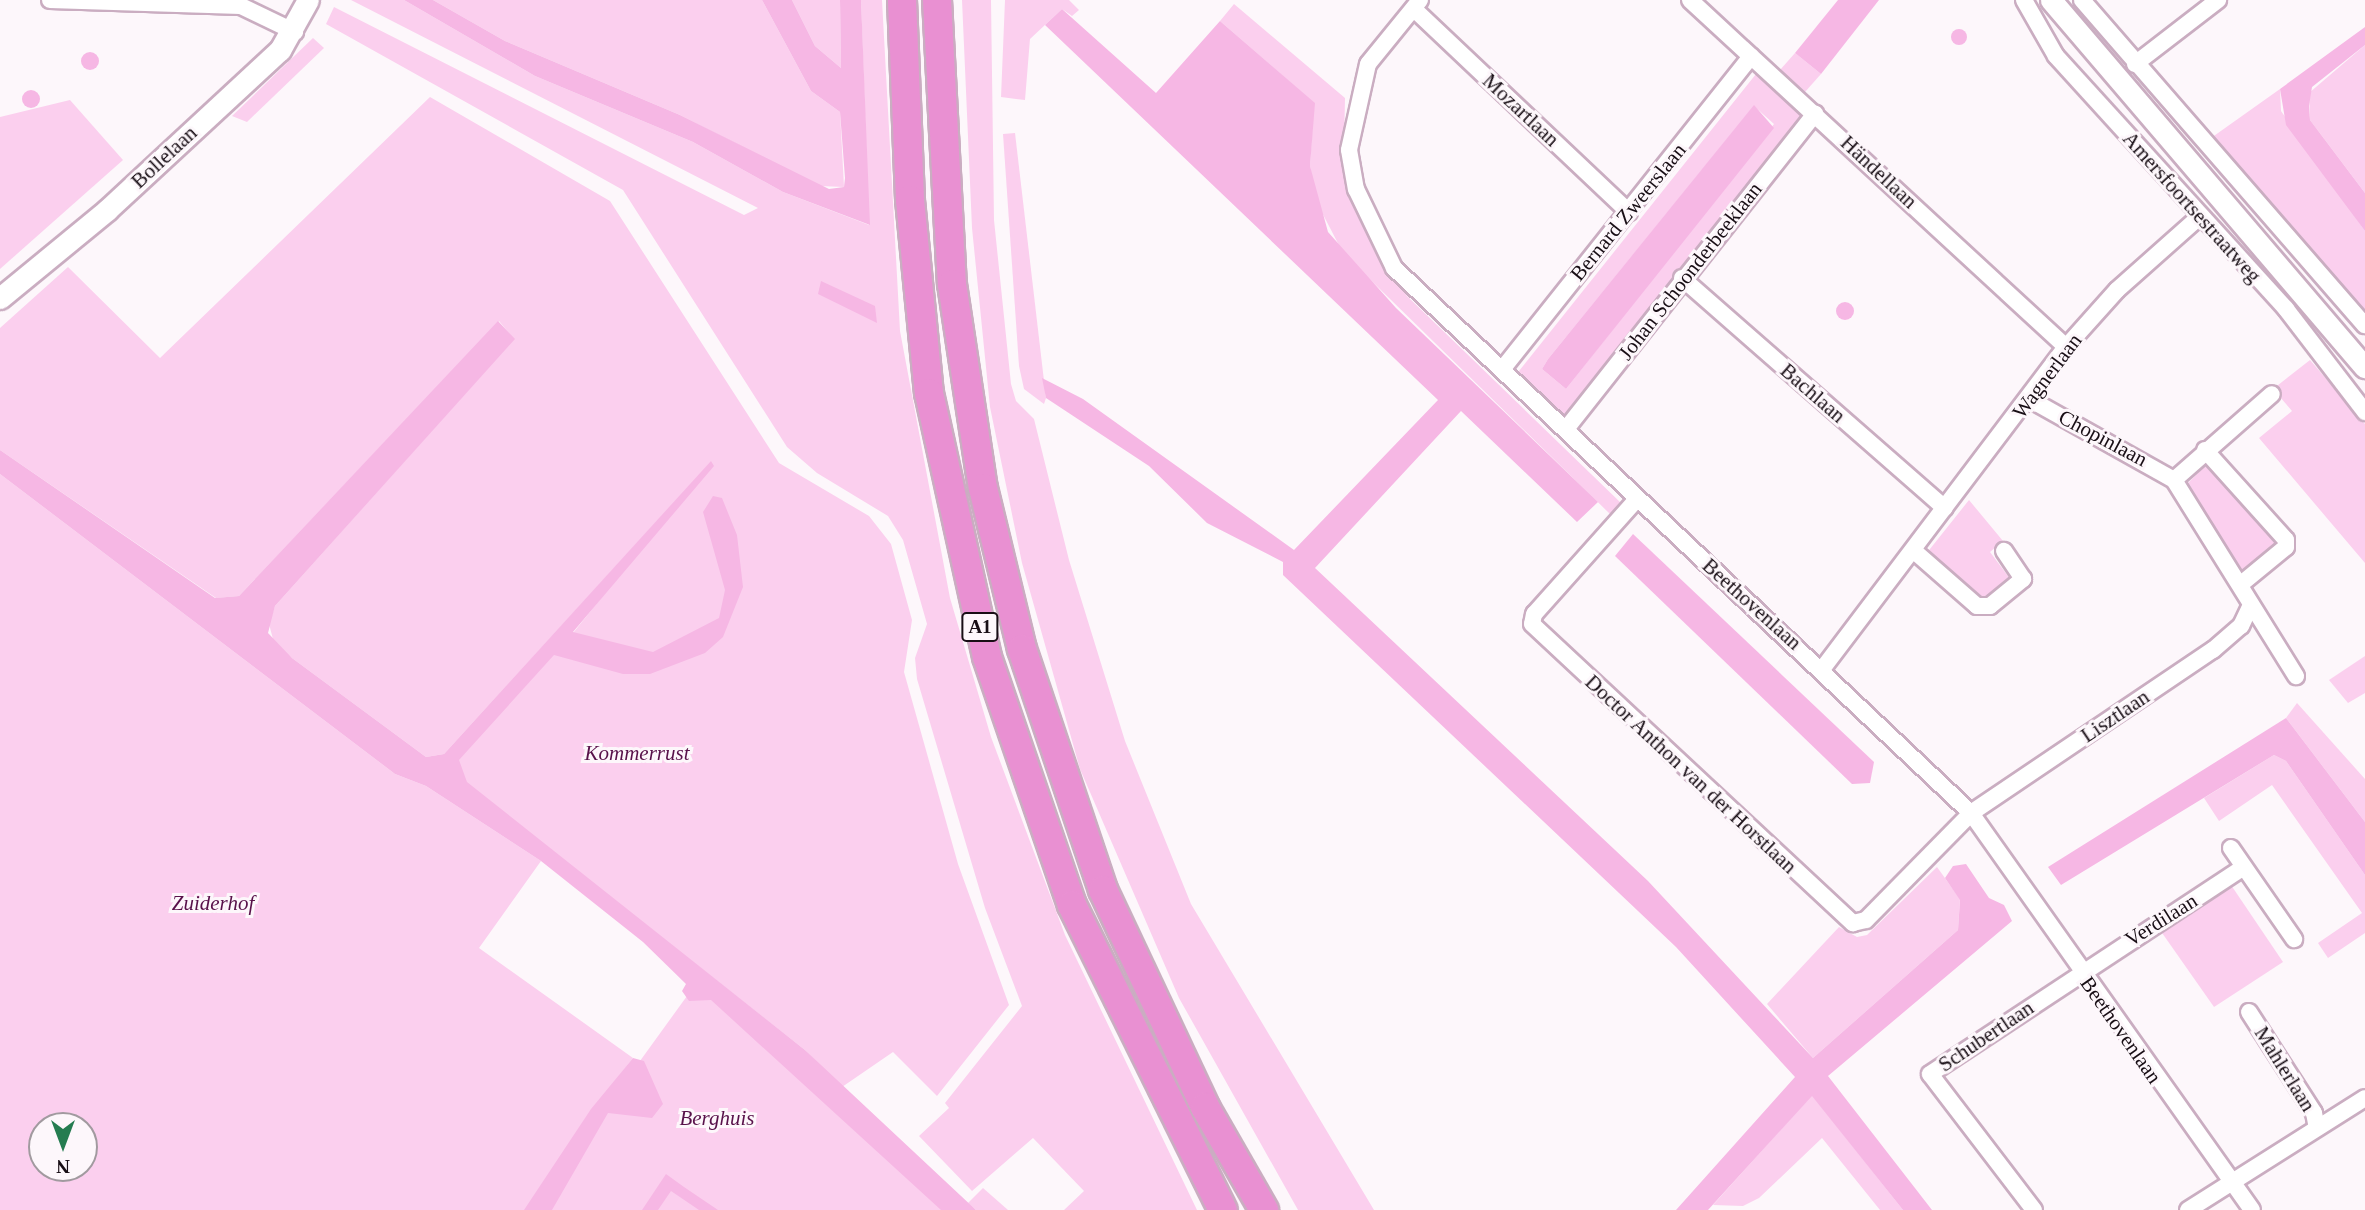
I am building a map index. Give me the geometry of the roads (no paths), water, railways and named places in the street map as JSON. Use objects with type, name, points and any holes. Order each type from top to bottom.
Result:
[{"type":"highway","name":"A1","points":[[902,0],[909,188],[929,393],[987,657],[1072,905],[1223,1210]]},
{"type":"highway","name":"A1","points":[[937,0],[952,284],[984,488],[1022,649],[1103,890],[1205,1107],[1264,1210]]},
{"type":"main road","name":"Bollelaan","points":[[0,298],[107,210],[295,32],[308,0]]},
{"type":"main road","name":"Amersfoortsestraatweg","points":[[2051,0],[2365,366]]},
{"type":"street","points":[[50,0],[241,6],[295,32]]},
{"type":"street","name":"Händellaan","points":[[1690,0],[2066,347]]},
{"type":"street","name":"Amersfoortsestraatweg","points":[[2024,0],[2056,56],[2199,218],[2286,309],[2365,412]]},
{"type":"street","points":[[2082,0],[2365,325]]},
{"type":"street","points":[[2135,64],[2218,0]]},
{"type":"street","name":"Mozartlaan","points":[[1417,4],[1629,212]]},
{"type":"street","name":"Beethovenlaan","points":[[1417,4],[1368,64],[1355,104],[1349,150],[1356,189],[1394,268],[1504,367],[1637,499],[1823,668],[1971,813],[2079,972],[2231,1186],[2252,1210]]},
{"type":"street","name":"Bernard Zweerslaan","points":[[1504,367],[1751,56]]},
{"type":"street","name":"Johan Schoonderbeeklaan","points":[[1566,429],[1682,278],[1815,114]]},
{"type":"street","name":"Wagnerlaan","points":[[1823,668],[2031,400],[2066,347],[2199,218]]},
{"type":"street","name":"Bachlaan","points":[[1682,278],[1945,508]]},
{"type":"street","points":[[2174,480],[2272,394]]},
{"type":"street","name":"Chopinlaan","points":[[2031,400],[2174,480],[2241,584],[2249,609],[2295,676]]},
{"type":"street","points":[[2206,450],[2286,540],[2286,547],[2241,584]]},
{"type":"street","name":"Doctor Anthon van der Horstlaan","points":[[1637,499],[1534,614],[1532,624],[1844,919],[1866,920],[1971,813]]},
{"type":"street","points":[[1913,550],[1978,606],[1990,606],[2023,579],[2004,551]]},
{"type":"street","name":"Lisztlaan","points":[[1971,813],[2213,650],[2241,626],[2249,609]]},
{"type":"street","points":[[2231,848],[2294,939]]},
{"type":"street","name":"Verdilaan","points":[[2079,972],[2243,868]]},
{"type":"street","name":"Schubertlaan","points":[[2034,1210],[1930,1074],[2079,972]]},
{"type":"street","name":"Mahlerlaan","points":[[2249,1012],[2314,1113],[2317,1128]]},
{"type":"street","name":"Mahlerlaan","points":[[2231,1186],[2365,1098]]},
{"type":"street","points":[[2189,1210],[2231,1186]]},
{"type":"park label","name":"Kommerrust","points":[[637,753]]},
{"type":"park label","name":"Zuiderhof","points":[[213,903]]},
{"type":"park label","name":"Berghuis","points":[[717,1118]]}]
